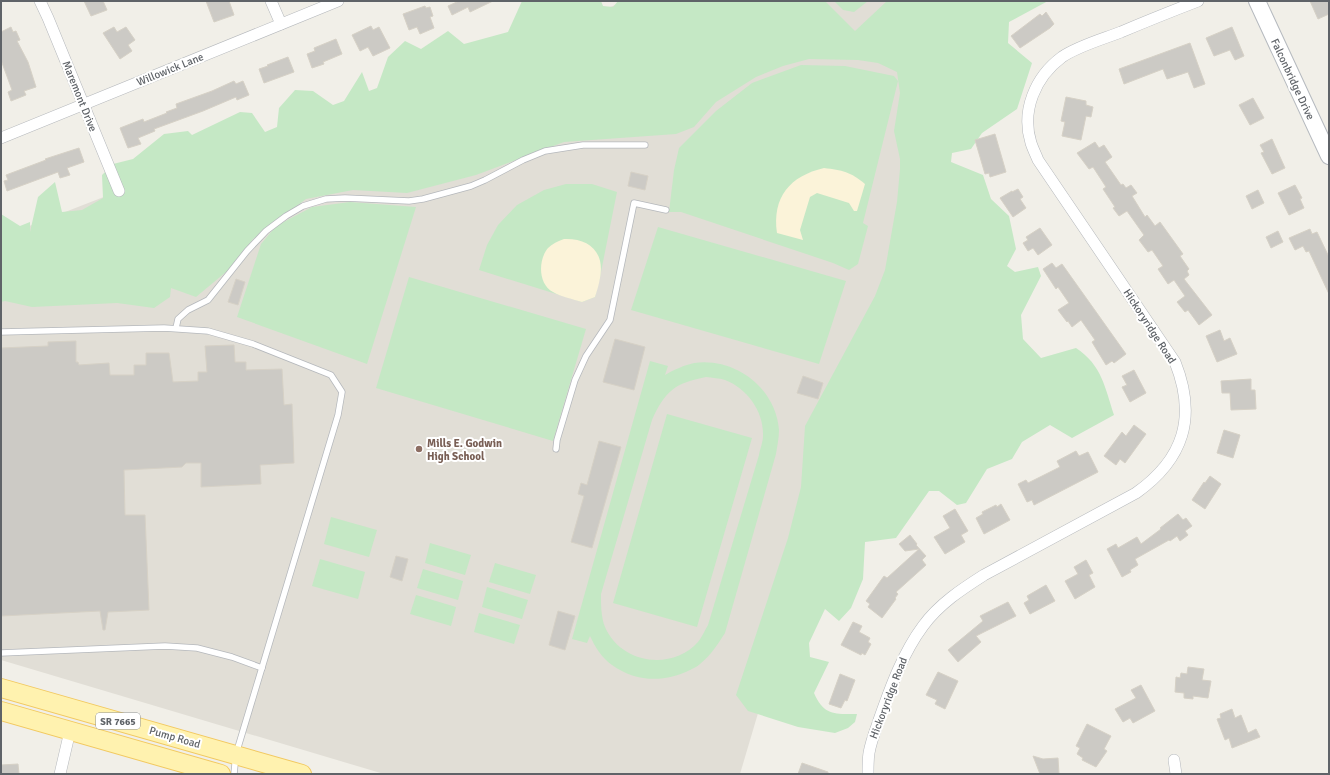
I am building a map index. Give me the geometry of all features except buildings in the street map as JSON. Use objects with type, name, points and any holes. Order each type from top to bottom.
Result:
[{"type":"main road","name":"Pump Road","points":[[1,688],[302,774]]},
{"type":"main road","name":"Pump Road","points":[[1,712],[221,774]]},
{"type":"street","name":"Maremont Drive","points":[[40,1],[84,104],[118,191]]},
{"type":"street","points":[[271,1],[281,24]]},
{"type":"street","name":"Willowick Lane","points":[[1,138],[338,1]]},
{"type":"street","name":"Hickoryridge Road","points":[[868,774],[868,754],[870,745],[886,700],[903,658],[923,625],[960,590],[984,575],[1136,494],[1151,483],[1162,472],[1179,442],[1185,420],[1185,397],[1182,379],[1175,362],[1038,160],[1031,144],[1028,109],[1038,83],[1050,67],[1063,56],[1084,46],[1198,1]]},
{"type":"street","name":"Falconbridge Drive","points":[[1257,1],[1329,156]]},
{"type":"street","points":[[60,774],[70,731]]},
{"type":"street","points":[[1174,760],[1176,774]]},
{"type":"lane","points":[[176,328],[178,319],[188,310],[208,300],[247,251],[266,230],[303,206],[326,199],[345,198],[409,201],[423,199],[471,186],[523,160],[545,151],[583,145],[645,145]]},
{"type":"lane","points":[[556,449],[557,440],[575,380],[586,356],[610,320],[634,204],[666,210]]},
{"type":"lane","points":[[1,332],[176,328],[208,331],[253,344],[331,375],[342,392],[338,415],[236,754],[234,774]]},
{"type":"lane","points":[[1,654],[165,646],[191,647],[232,657],[262,668]]},
{"type":"shaded area","name":"Mills E. Godwin High School","points":[[626,1],[969,1],[740,774],[384,774],[1,660],[1,237],[119,191]]},
{"type":"green space","points":[[522,1],[601,1],[603,6],[613,7],[618,1],[825,1],[855,31],[887,1],[1048,1],[1009,22],[1008,43],[1032,63],[1017,109],[982,133],[971,149],[952,153],[951,162],[983,175],[991,199],[1009,216],[1016,249],[1007,266],[1015,272],[1038,267],[1041,276],[1021,315],[1023,339],[1041,358],[1076,348],[1085,355],[1092,362],[1105,386],[1114,415],[1072,438],[1050,425],[1022,442],[1012,459],[987,469],[966,503],[957,505],[939,491],[929,491],[896,538],[865,542],[863,579],[851,608],[839,621],[825,609],[809,643],[810,657],[829,662],[814,693],[818,701],[826,710],[842,714],[857,714],[855,722],[848,728],[835,733],[798,727],[748,711],[736,695],[788,538],[801,487],[805,426],[875,296],[885,270],[897,202],[900,169],[900,159],[894,131],[900,93],[897,72],[878,63],[858,60],[809,59],[783,66],[756,77],[716,102],[694,127],[676,134],[564,142],[476,175],[407,193],[353,190],[306,199],[253,239],[232,267],[196,297],[171,288],[170,297],[154,308],[117,303],[32,307],[5,301],[1,302],[1,214],[20,226],[30,222],[30,232],[38,197],[55,182],[62,212],[82,210],[103,198],[102,175],[113,164],[133,159],[164,134],[188,131],[192,135],[240,112],[252,113],[265,132],[277,127],[279,108],[295,90],[313,91],[333,105],[344,101],[362,72],[369,91],[377,88],[388,57],[405,41],[421,49],[448,31],[464,44],[508,32]]},
{"type":"green space","points":[[834,1],[868,1],[854,12],[843,10]]},
{"type":"green space","points":[[801,65],[845,66],[894,76],[898,81],[863,223],[868,226],[858,264],[849,270],[833,263],[681,212],[669,212],[674,170],[679,148],[716,111],[752,83]]},
{"type":"green space","points":[[566,184],[592,184],[617,192],[595,297],[582,302],[479,270],[487,245],[498,225],[517,205],[544,190]]},
{"type":"green space","points":[[350,202],[416,207],[367,364],[237,317],[261,244],[276,226],[312,207]]},
{"type":"green space","points":[[658,227],[846,281],[819,364],[631,310]]},
{"type":"green space","points":[[409,277],[586,329],[553,441],[376,388]]},
{"type":"green space","points":[[650,361],[668,366],[665,375],[683,366],[694,363],[709,362],[738,370],[751,378],[762,389],[770,401],[776,415],[779,430],[778,439],[776,454],[725,633],[717,645],[698,666],[670,677],[650,679],[630,675],[612,665],[599,652],[590,636],[587,643],[572,639]],"holes":[[[706,377],[718,378],[733,384],[741,389],[753,402],[761,418],[763,427],[762,443],[708,625],[698,642],[687,651],[675,657],[661,660],[648,659],[635,656],[623,649],[613,639],[605,627],[601,594],[652,420],[662,402],[672,390],[686,382]]]},
{"type":"green space","points":[[667,414],[752,438],[697,627],[613,603]]},
{"type":"green space","points":[[331,517],[377,530],[369,557],[324,544]]},
{"type":"green space","points":[[430,543],[471,555],[465,575],[425,563]]},
{"type":"green space","points":[[320,559],[365,572],[358,599],[312,586]]},
{"type":"green space","points":[[495,563],[536,575],[530,594],[489,582]]},
{"type":"green space","points":[[423,569],[463,581],[458,600],[417,588]]},
{"type":"green space","points":[[487,587],[528,600],[522,619],[482,607]]},
{"type":"green space","points":[[416,595],[456,607],[451,626],[410,614]]},
{"type":"green space","points":[[479,613],[520,625],[514,644],[474,632]]},
{"type":"sand","points":[[824,168],[846,172],[865,184],[857,211],[854,211],[849,203],[817,193],[810,197],[800,230],[803,240],[777,233],[777,209],[786,190],[802,176]]},
{"type":"sand","points":[[564,239],[573,239],[588,244],[597,254],[601,269],[600,280],[595,297],[582,302],[563,297],[553,292],[544,283],[541,272],[542,259],[551,245]]},
{"type":"place","name":"Mills E. Godwin High School","points":[[419,449]]}]
